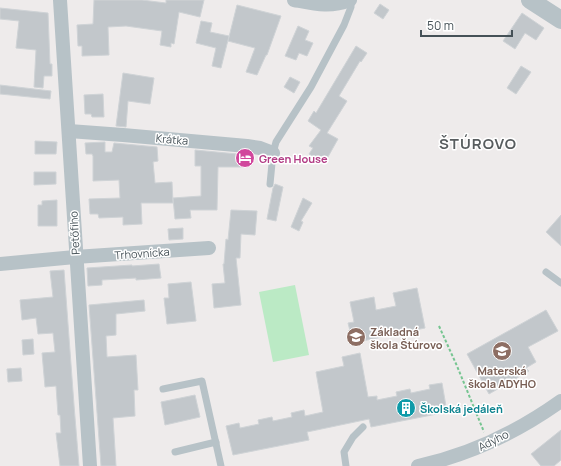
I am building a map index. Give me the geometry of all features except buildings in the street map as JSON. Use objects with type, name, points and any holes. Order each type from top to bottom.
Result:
[{"type":"street","name":"Petőfiho","points":[[60,0],[69,131],[75,257],[90,466]]},
{"type":"street","points":[[294,0],[318,5],[334,5],[350,0]]},
{"type":"street","points":[[530,0],[561,20]]},
{"type":"street","name":"Krátka","points":[[69,131],[241,145],[260,148],[273,153]]},
{"type":"street","name":"Trhovnícka","points":[[0,264],[75,257],[209,248]]},
{"type":"street","name":"Adyho","points":[[418,466],[478,448],[542,414],[561,401]]},
{"type":"lane","points":[[270,184],[273,153],[276,142],[311,87],[344,24],[351,6],[350,0]]},
{"type":"lane","points":[[546,272],[561,283]]},
{"type":"lane","points":[[164,389],[202,381],[221,466]]},
{"type":"lane","points":[[346,466],[344,452],[353,437],[363,427]]},
{"type":"lane","points":[[175,452],[216,442]]},
{"type":"path","points":[[439,326],[485,435]]},
{"type":"green space","points":[[295,285],[309,355],[273,362],[259,292]]},
{"type":"place","name":"Green House","points":[[245,158]]},
{"type":"place","name":"Základná škola Štúrovo","points":[[356,337]]},
{"type":"place","name":"Materská škola ADYHO","points":[[502,351]]},
{"type":"place","name":"Školská jedáleň","points":[[406,408]]},
{"type":"district","name":"ŠTÚROVO","points":[[478,143]]}]
